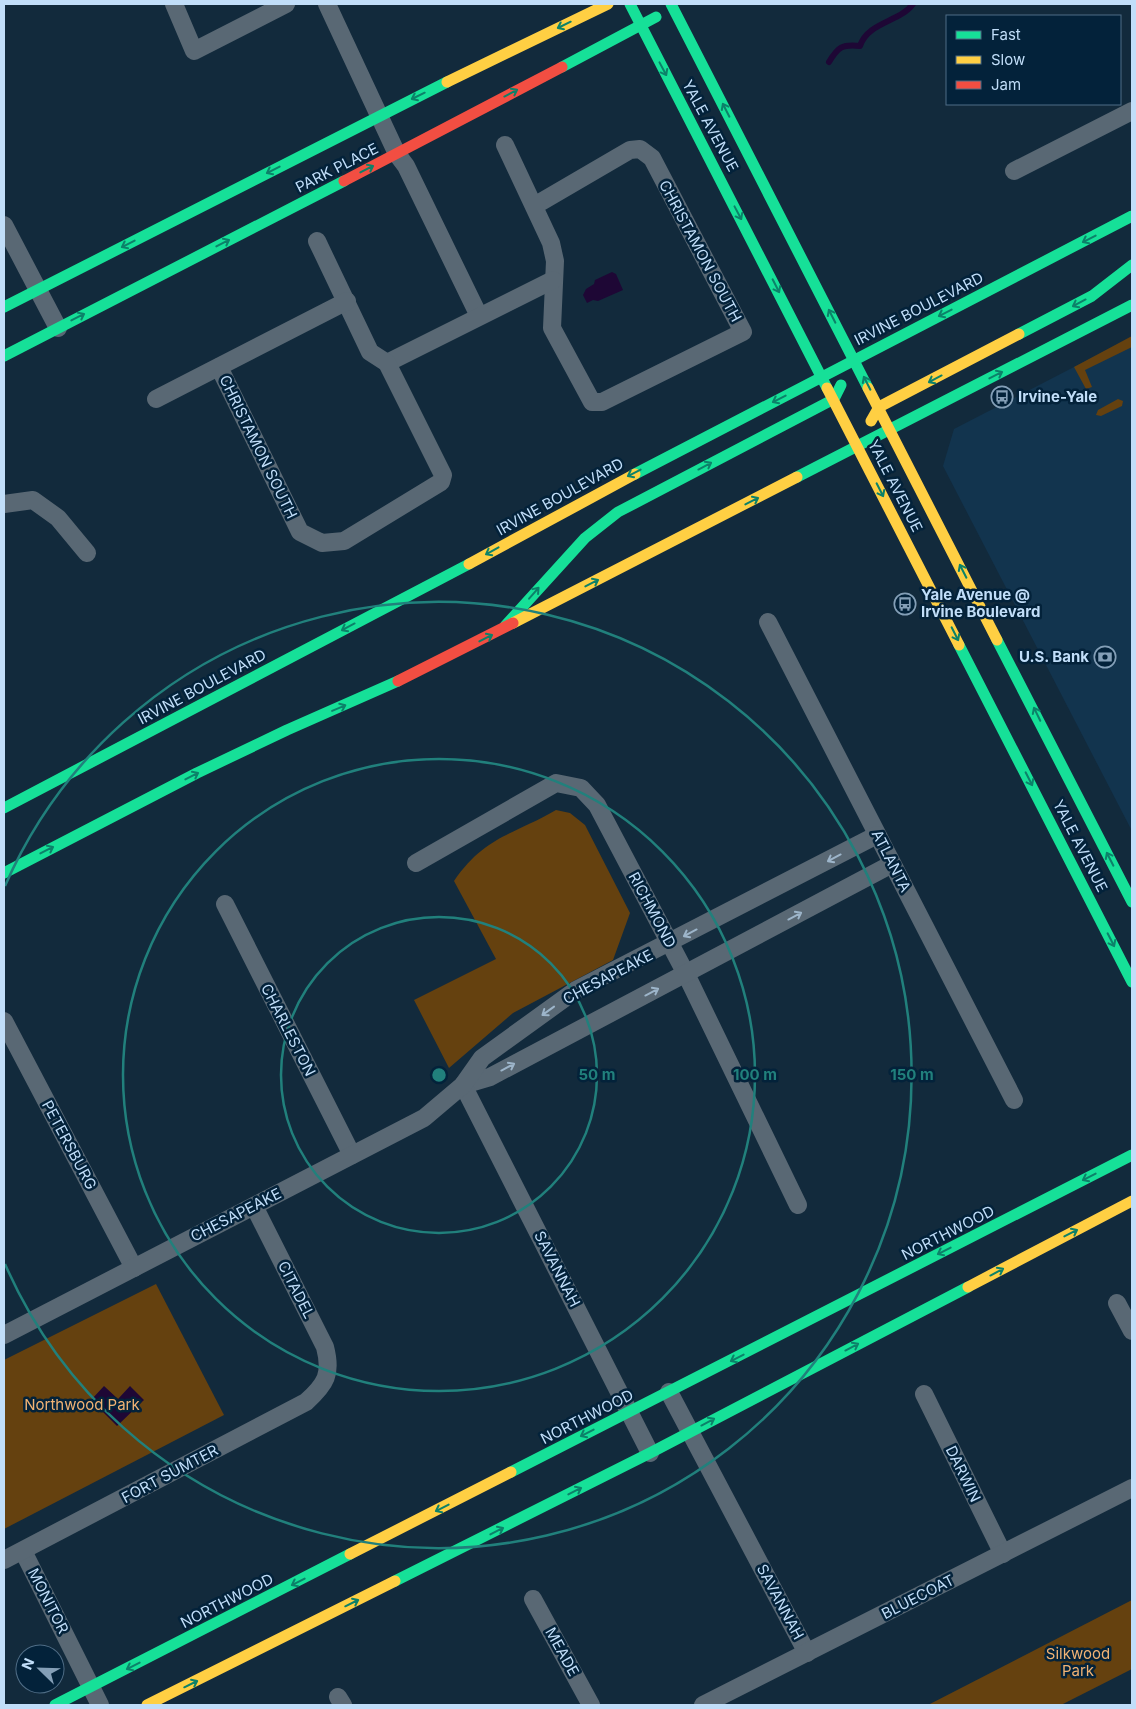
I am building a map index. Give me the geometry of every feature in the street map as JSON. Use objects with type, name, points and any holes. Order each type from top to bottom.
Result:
[{"type":"main road","name":"PARK PLACE","points":[[4,307],[380,115],[608,4]]},
{"type":"main road","name":"YALE AVENUE","points":[[630,4],[1132,982]]},
{"type":"main road","name":"PARK PLACE","points":[[4,356],[397,154],[676,5]]},
{"type":"main road","name":"YALE AVENUE","points":[[676,5],[890,430],[1132,902]]},
{"type":"main road","name":"IRVINE BOULEVARD","points":[[4,808],[467,565],[580,502],[1132,216]]},
{"type":"main road","points":[[858,446],[879,407],[1092,296],[1132,265]]},
{"type":"main road","points":[[4,872],[197,773],[287,730],[383,689],[1132,305]]},
{"type":"main road","points":[[502,629],[585,538],[618,512],[834,399],[854,359]]},
{"type":"main road","name":"NORTHWOOD","points":[[56,1705],[1132,1155]]},
{"type":"main road","points":[[147,1705],[650,1453],[1132,1201]]},
{"type":"street","points":[[174,4],[194,50],[286,4]]},
{"type":"street","points":[[327,4],[397,154],[406,166],[480,316]]},
{"type":"street","points":[[1014,171],[1132,111]]},
{"type":"street","name":"CHRISTAMON SOUTH","points":[[505,145],[551,243],[555,261],[552,328],[592,402],[602,402],[743,332],[652,158],[640,149],[630,150],[534,206]]},
{"type":"street","points":[[4,225],[58,328]]},
{"type":"street","name":"CHRISTAMON SOUTH","points":[[219,367],[300,532],[322,543],[344,541],[441,482],[443,475],[387,363],[370,352],[317,241]]},
{"type":"street","points":[[387,363],[553,280]]},
{"type":"street","name":"CHRISTAMON SOUTH","points":[[156,399],[347,301]]},
{"type":"street","points":[[4,504],[33,500],[58,518],[87,553]]},
{"type":"street","name":"ATLANTA","points":[[768,622],[1014,1100]]},
{"type":"street","name":"RICHMOND","points":[[416,863],[556,783],[581,788],[597,806],[686,974],[798,1205]]},
{"type":"street","name":"CHESAPEAKE","points":[[4,1335],[424,1118],[463,1085],[482,1058],[576,990],[669,944],[877,835]]},
{"type":"street","name":"CHESAPEAKE","points":[[463,1085],[490,1077],[892,864]]},
{"type":"street","name":"CHARLESTON","points":[[224,904],[352,1155]]},
{"type":"street","name":"PETERSBURG","points":[[4,1021],[134,1268]]},
{"type":"street","name":"SAVANNAH","points":[[463,1085],[650,1453]]},
{"type":"street","name":"CITADEL","points":[[254,1206],[325,1347],[329,1362],[327,1376]]},
{"type":"street","points":[[1117,1303],[1132,1331]]},
{"type":"street","name":"FORT SUMTER","points":[[4,1560],[306,1402],[321,1389],[327,1376]]},
{"type":"street","name":"SAVANNAH","points":[[669,1392],[807,1653]]},
{"type":"street","name":"DARWIN","points":[[924,1394],[1003,1554]]},
{"type":"street","name":"BLUECOAT","points":[[703,1705],[1132,1488]]},
{"type":"street","name":"MONITOR","points":[[23,1551],[100,1705]]},
{"type":"street","name":"MEADE","points":[[533,1600],[592,1705]]},
{"type":"shaded area","points":[[612,272],[616,274],[623,290],[598,301],[593,300],[587,303],[583,295],[586,289],[594,284],[595,280]]},
{"type":"shaded area","points":[[1132,337],[1132,831],[943,466],[954,429]]},
{"type":"shaded area","points":[[104,1386],[118,1399],[130,1386],[144,1400],[117,1426],[91,1400]]},
{"type":"green space","points":[[1132,336],[1132,347],[1085,370],[1092,387],[1086,389],[1074,367]]},
{"type":"green space","points":[[1118,399],[1123,401],[1122,406],[1101,416],[1096,415],[1098,410]]},
{"type":"green space","points":[[556,810],[570,813],[585,825],[630,913],[613,960],[513,1013],[449,1068],[414,1000],[496,959],[454,881],[477,854],[489,845]]},
{"type":"green space","name":"Northwood Park","points":[[156,1284],[224,1415],[4,1529],[4,1360]]},
{"type":"green space","name":"Silkwood Park","points":[[1132,1600],[1132,1669],[1061,1705],[928,1705]]},
{"type":"waterway","points":[[829,62],[838,50],[845,46],[860,46],[870,32],[900,15],[913,4]]},
{"type":"traffic: fast","points":[[630,4],[827,388]]},
{"type":"traffic: fast","points":[[671,4],[868,388]]},
{"type":"traffic: fast","points":[[562,67],[656,17]]},
{"type":"traffic: fast","points":[[4,307],[447,82]]},
{"type":"traffic: fast","points":[[4,356],[344,181]]},
{"type":"traffic: fast","points":[[635,474],[1132,216]]},
{"type":"traffic: fast","points":[[1019,334],[1092,296],[1132,265]]},
{"type":"traffic: fast","points":[[797,477],[1132,305]]},
{"type":"traffic: fast","points":[[505,626],[585,538],[618,512],[834,399],[841,385]]},
{"type":"traffic: fast","points":[[4,808],[469,564]]},
{"type":"traffic: fast","points":[[997,640],[1132,902]]},
{"type":"traffic: fast","points":[[959,645],[1132,982]]},
{"type":"traffic: fast","points":[[4,873],[197,773],[287,730],[398,681]]},
{"type":"traffic: fast","points":[[511,1472],[1132,1155]]},
{"type":"traffic: fast","points":[[395,1581],[650,1453],[968,1287]]},
{"type":"traffic: fast","points":[[55,1705],[350,1554]]},
{"type":"traffic: slow","points":[[447,82],[608,4]]},
{"type":"traffic: slow","points":[[871,421],[879,407],[1019,334]]},
{"type":"traffic: slow","points":[[827,388],[959,645]]},
{"type":"traffic: slow","points":[[868,388],[997,640]]},
{"type":"traffic: slow","points":[[469,564],[635,474]]},
{"type":"traffic: slow","points":[[513,623],[797,477]]},
{"type":"traffic: slow","points":[[968,1287],[1132,1201]]},
{"type":"traffic: slow","points":[[350,1554],[511,1472]]},
{"type":"traffic: slow","points":[[147,1705],[395,1581]]},
{"type":"traffic: jam","points":[[344,181],[562,67]]},
{"type":"traffic: jam","points":[[398,681],[513,623]]},
{"type":"place","name":"Irvine-Yale","points":[[1002,397]]},
{"type":"place","name":"Yale Avenue @ Irvine Boulevard","points":[[905,604]]},
{"type":"place","name":"U.S. Bank","points":[[1105,657]]}]
